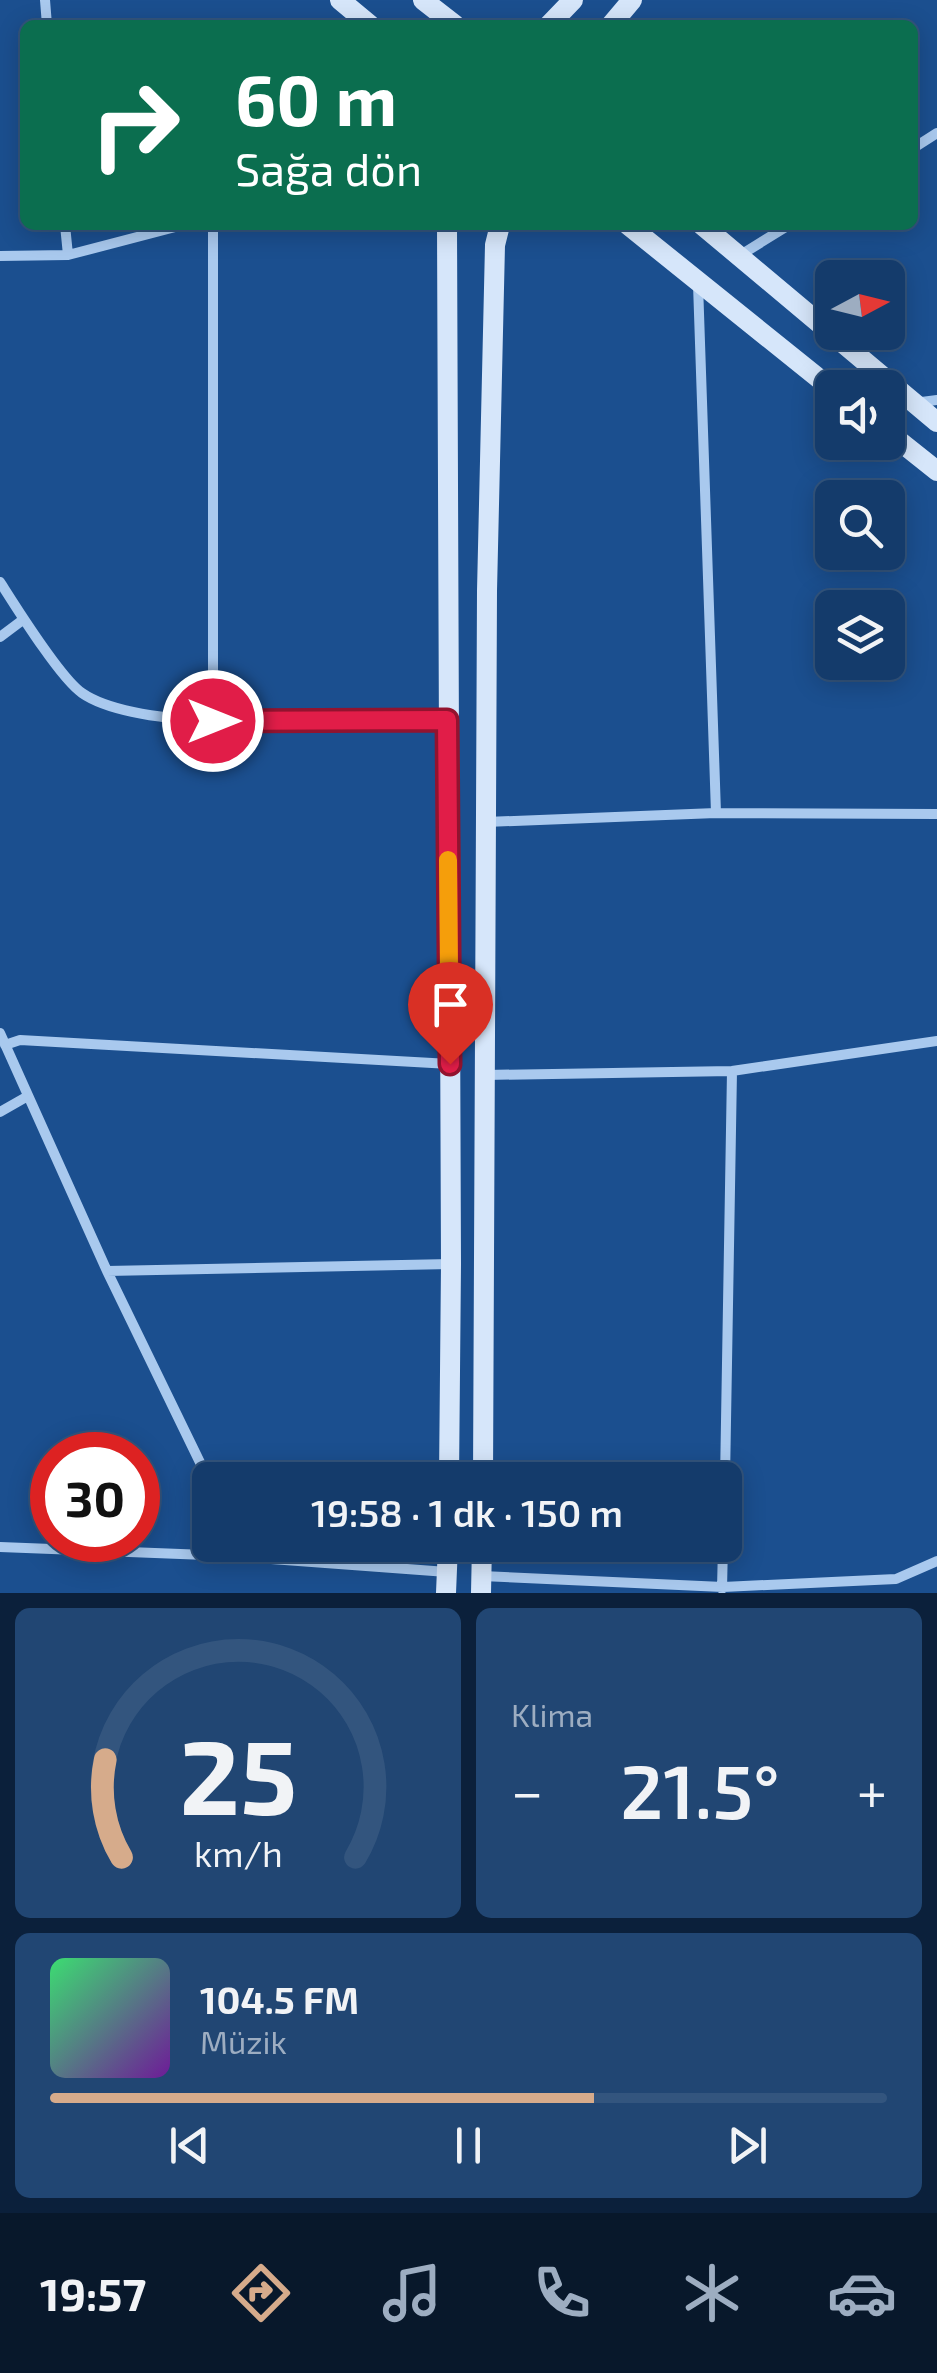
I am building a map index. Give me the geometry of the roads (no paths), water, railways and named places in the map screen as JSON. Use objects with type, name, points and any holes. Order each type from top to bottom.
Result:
[{"type":"street","points":[[340,0],[364,20]]},
{"type":"street","points":[[423,0],[449,20]]},
{"type":"street","points":[[554,20],[573,0]]},
{"type":"street","points":[[616,20],[632,0]]},
{"type":"street","points":[[66,230],[68,255]]},
{"type":"street","points":[[0,256],[68,255],[164,230]]},
{"type":"street","points":[[213,230],[213,721]]},
{"type":"street","points":[[447,230],[452,1264],[448,1462]]},
{"type":"street","points":[[482,1462],[487,591],[499,230]]},
{"type":"street","points":[[634,230],[815,376]]},
{"type":"street","points":[[708,230],[937,422]]},
{"type":"street","points":[[738,257],[782,230]]},
{"type":"street","points":[[698,283],[716,813]]},
{"type":"street","points":[[913,403],[937,400]]},
{"type":"street","points":[[905,446],[937,471]]},
{"type":"street","points":[[0,582],[79,692],[131,713],[213,721],[447,720]]},
{"type":"street","points":[[0,637],[24,619]]},
{"type":"street","points":[[486,822],[716,813],[937,814]]},
{"type":"street","points":[[0,1034],[107,1271],[200,1462]]},
{"type":"street","points":[[6,1046],[20,1040],[450,1064]]},
{"type":"street","points":[[485,1075],[732,1071],[937,1042]]},
{"type":"street","points":[[725,1462],[732,1071]]},
{"type":"street","points":[[0,1112],[28,1096]]},
{"type":"street","points":[[107,1271],[452,1264]]},
{"type":"street","points":[[0,1547],[192,1549]]},
{"type":"street","points":[[482,1584],[722,1590],[896,1580],[937,1561]]},
{"type":"street","points":[[312,1562],[447,1582]]},
{"type":"street","points":[[722,1590],[723,1562]]}]
